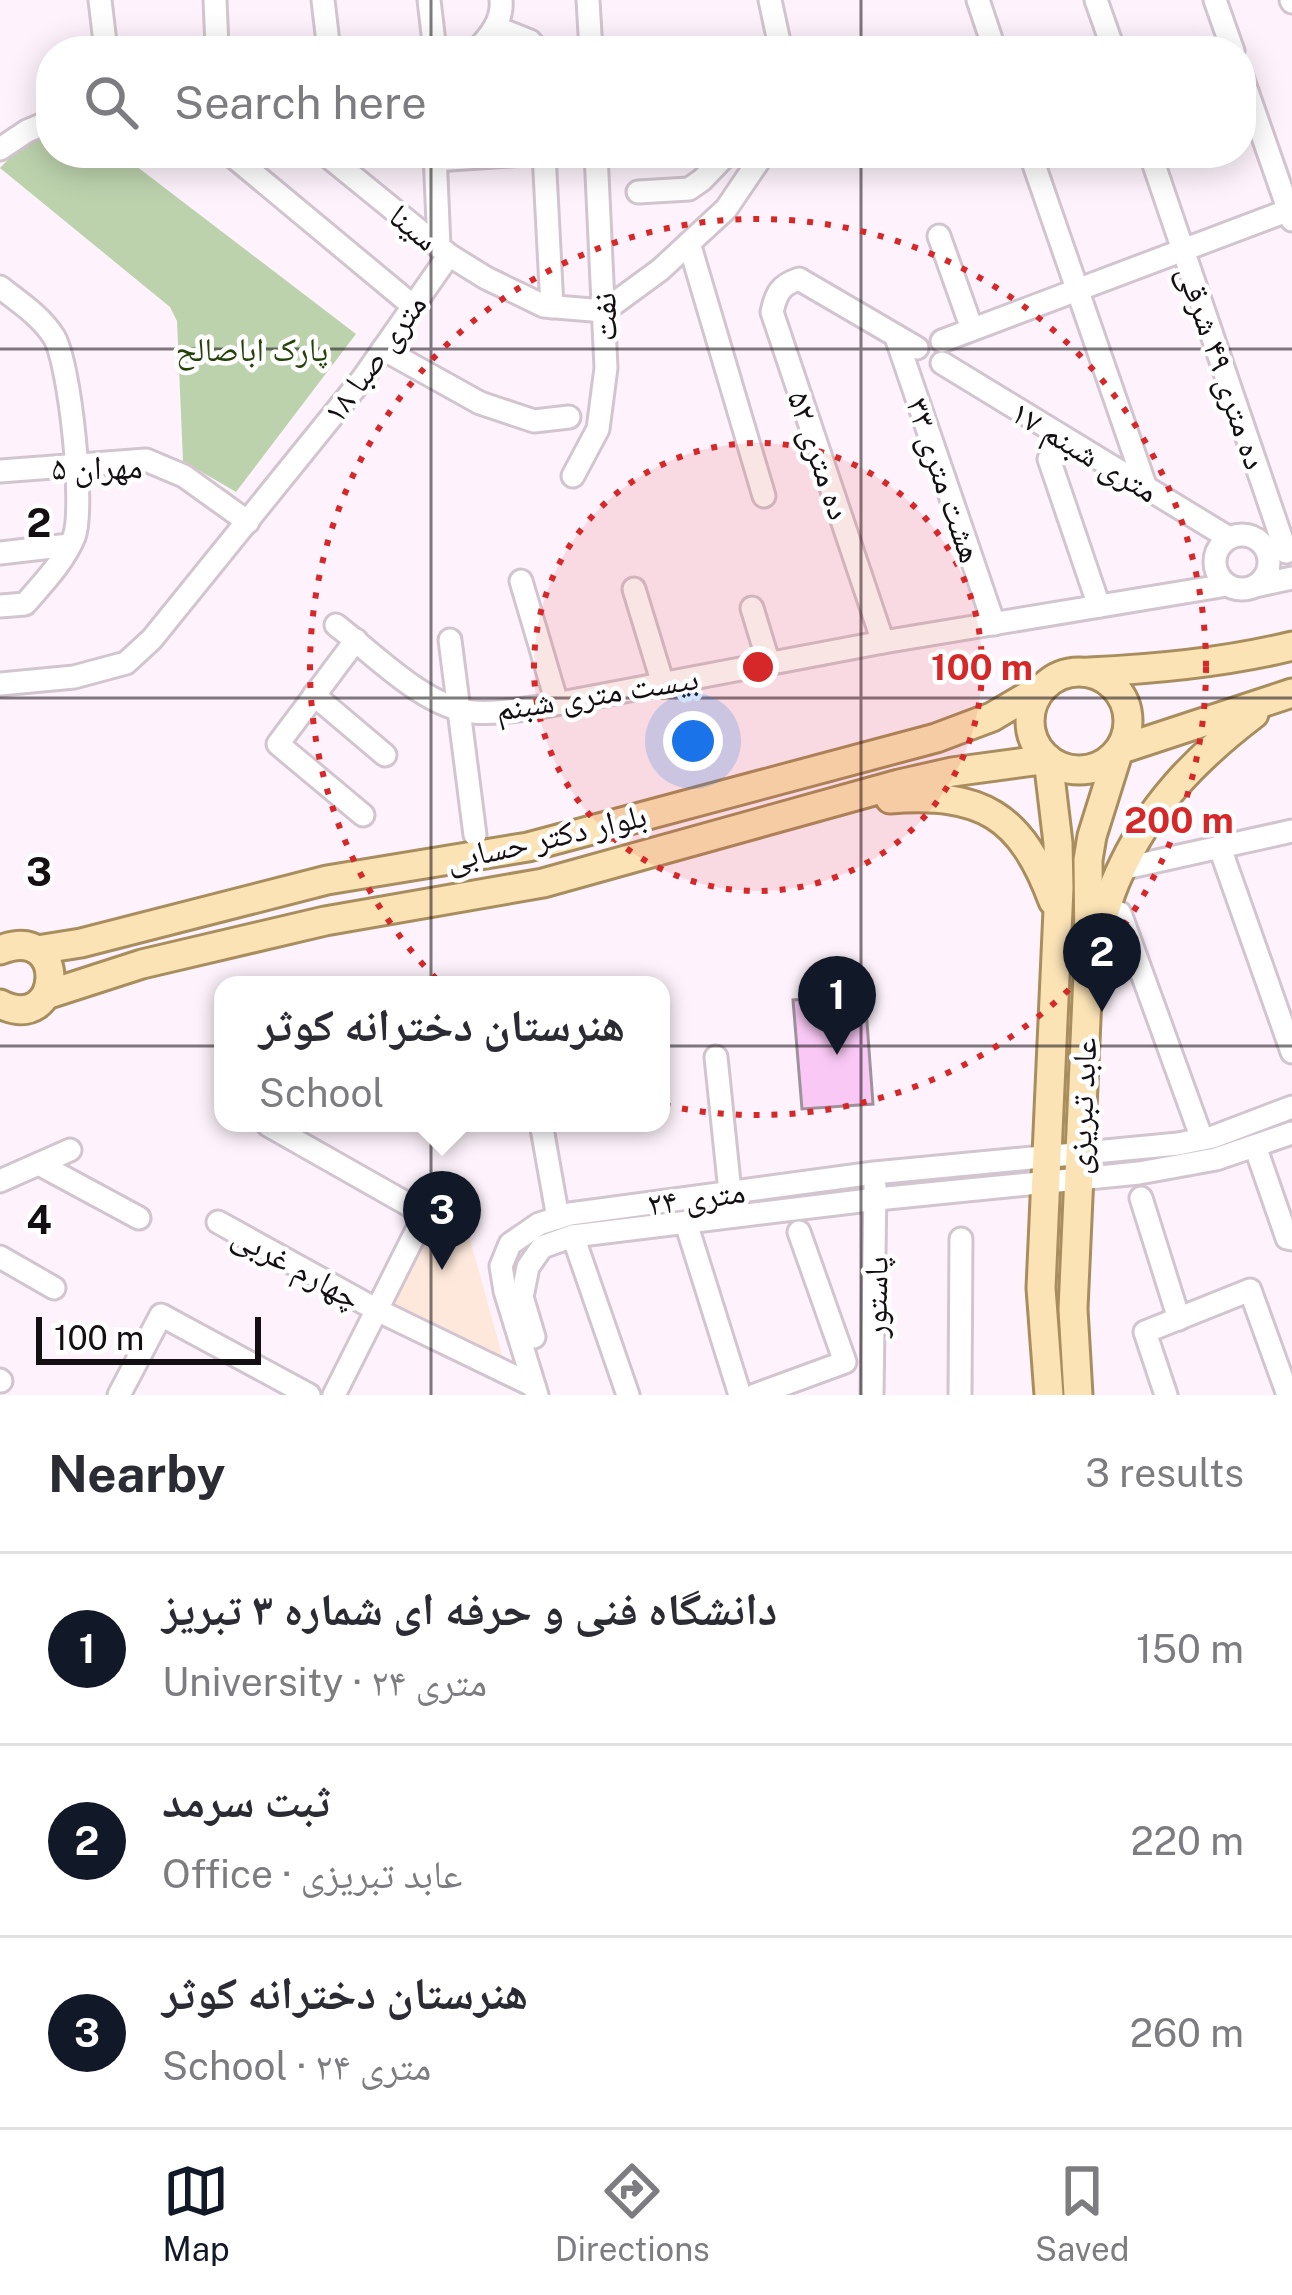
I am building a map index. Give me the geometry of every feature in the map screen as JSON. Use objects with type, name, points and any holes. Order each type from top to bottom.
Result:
[{"type":"main road","points":[[1089,672],[1117,689],[1125,704],[1126,736],[1119,750],[1093,768],[1062,767],[1037,747],[1031,732],[1034,701],[1056,677],[1072,672],[1148,668],[1292,646]]},
{"type":"main road","name":"بلوار دکتر حسابی","points":[[13,947],[81,943],[328,880],[528,847],[936,738],[992,717],[1043,687]]},
{"type":"main road","points":[[1119,750],[1282,696]]},
{"type":"main road","points":[[1089,952],[1121,869],[1148,818],[1179,779],[1218,742],[1282,696]]},
{"type":"main road","name":"عابد تبریزی","points":[[1078,1395],[1073,1309],[1089,952],[1088,860],[1119,750]]},
{"type":"main road","name":"بلوار دکتر حسابی","points":[[6,1009],[37,1004],[46,995],[142,964],[325,921],[544,883],[952,772],[1048,759]]},
{"type":"main road","name":"عابد تبریزی","points":[[1048,759],[1058,843],[1041,1288],[1048,1395]]},
{"type":"main road","points":[[838,801],[920,797],[986,810],[1022,837],[1058,914]]},
{"type":"main road","points":[[13,947],[46,959],[51,983],[46,995]]},
{"type":"street","points":[[100,0],[104,36]]},
{"type":"street","points":[[215,0],[217,36]]},
{"type":"street","points":[[323,0],[327,36]]},
{"type":"street","points":[[429,0],[433,36]]},
{"type":"street","points":[[490,36],[501,0]]},
{"type":"street","points":[[588,0],[590,36]]},
{"type":"street","points":[[770,0],[777,36]]},
{"type":"street","points":[[978,0],[990,36]]},
{"type":"street","points":[[1096,0],[1109,36]]},
{"type":"street","points":[[1215,0],[1228,36]]},
{"type":"street","points":[[495,27],[518,36]]},
{"type":"street","points":[[942,352],[972,329],[1291,214],[1256,116]]},
{"type":"street","points":[[0,149],[36,128]]},
{"type":"street","points":[[247,168],[413,306]]},
{"type":"street","name":"سینا","points":[[342,168],[444,251]]},
{"type":"street","points":[[436,168],[444,251],[544,306],[604,311],[660,270],[726,209],[754,168]]},
{"type":"street","points":[[545,168],[553,307]]},
{"type":"street","name":"نفت","points":[[573,476],[598,428],[606,368],[597,168]]},
{"type":"street","points":[[638,192],[689,189],[714,168]]},
{"type":"street","points":[[1035,168],[1146,488]]},
{"type":"street","name":"ده متری ۴۹ شرقی","points":[[1155,168],[1281,551]]},
{"type":"street","points":[[939,236],[972,329]]},
{"type":"street","points":[[689,243],[764,496]]},
{"type":"street","name":"متری صبا ۱۸","points":[[0,683],[74,677],[126,664],[152,639],[383,349],[444,251]]},
{"type":"street","name":"ده متری ۵۲","points":[[883,642],[772,312],[776,295],[784,284],[799,279],[896,337]]},
{"type":"street","points":[[0,287],[35,314],[54,338],[63,359],[77,465],[76,532],[57,568],[25,604],[0,606]]},
{"type":"street","name":"۱۷ متری شبنم","points":[[896,337],[917,348],[924,365],[934,367],[942,352],[1064,438],[1229,538]]},
{"type":"street","name":"هشت متری ۳۳","points":[[896,337],[994,624]]},
{"type":"street","points":[[383,349],[480,403],[534,421],[569,417]]},
{"type":"street","points":[[1064,438],[1049,458],[1099,606]]},
{"type":"street","name":"مهران ۵","points":[[0,471],[146,460],[184,476],[248,523]]},
{"type":"street","points":[[1254,586],[1281,551],[1250,536],[1229,538],[1214,561],[1227,585],[1241,590],[1292,578]]},
{"type":"street","points":[[0,553],[69,545]]},
{"type":"street","points":[[521,581],[557,704]]},
{"type":"street","name":"بیست متری شبنم","points":[[336,625],[442,705],[497,712],[1227,585]]},
{"type":"street","points":[[634,589],[663,683]]},
{"type":"street","points":[[752,608],[769,664]]},
{"type":"street","points":[[356,640],[278,744],[363,815]]},
{"type":"street","points":[[450,640],[475,835]]},
{"type":"street","points":[[314,695],[385,755]]},
{"type":"street","points":[[1121,869],[1292,831]]},
{"type":"street","points":[[1220,848],[1292,1052]]},
{"type":"street","points":[[1120,913],[1202,1139]]},
{"type":"street","points":[[716,1057],[730,1192]]},
{"type":"street","points":[[1078,1166],[1202,1139],[1292,1107]]},
{"type":"street","points":[[1233,1129],[1248,1149],[1287,1238],[1292,1239]]},
{"type":"street","points":[[280,1132],[425,1214],[334,1395]]},
{"type":"street","points":[[543,1132],[557,1218]]},
{"type":"street","points":[[1046,1168],[1180,1167],[1292,1133]]},
{"type":"street","points":[[0,1181],[70,1150]]},
{"type":"street","points":[[39,1164],[139,1217]]},
{"type":"street","name":"۲۴ متری","points":[[541,1392],[500,1267],[510,1244],[539,1223],[874,1173],[1046,1168]]},
{"type":"street","name":"۲۴ متری","points":[[573,1236],[877,1199],[1046,1168]]},
{"type":"street","name":"پاستور","points":[[872,1395],[874,1173]]},
{"type":"street","points":[[1141,1198],[1179,1319]]},
{"type":"street","name":"چهارم غربی","points":[[218,1222],[377,1310],[541,1392]]},
{"type":"street","points":[[686,1223],[740,1395]]},
{"type":"street","points":[[755,1395],[844,1362],[799,1232]]},
{"type":"street","points":[[541,1392],[523,1297],[528,1268],[542,1247],[573,1236],[628,1395]]},
{"type":"street","points":[[960,1395],[961,1239]]},
{"type":"street","points":[[0,1257],[54,1288]]},
{"type":"street","points":[[1166,1395],[1145,1332],[1250,1290],[1288,1395]]},
{"type":"street","points":[[119,1395],[161,1315],[310,1395]]},
{"type":"shaded area","points":[[432,1216],[468,1232],[504,1362],[387,1308]]},
{"type":"green space","name":"پارک اباصالح","points":[[36,130],[36,168],[139,168],[356,334],[236,492],[183,461],[177,321],[170,307],[0,168]]},
{"type":"building","points":[[865,995],[873,1104],[802,1109],[793,1000]]},
{"type":"place","name":"ثبت سرمد","points":[[1102,1012]]},
{"type":"place","name":"دانشگاه فنی و حرفه ای شماره ۳ تبریز","points":[[837,1055]]},
{"type":"place","name":"هنرستان دخترانه کوثر","points":[[442,1270]]}]
